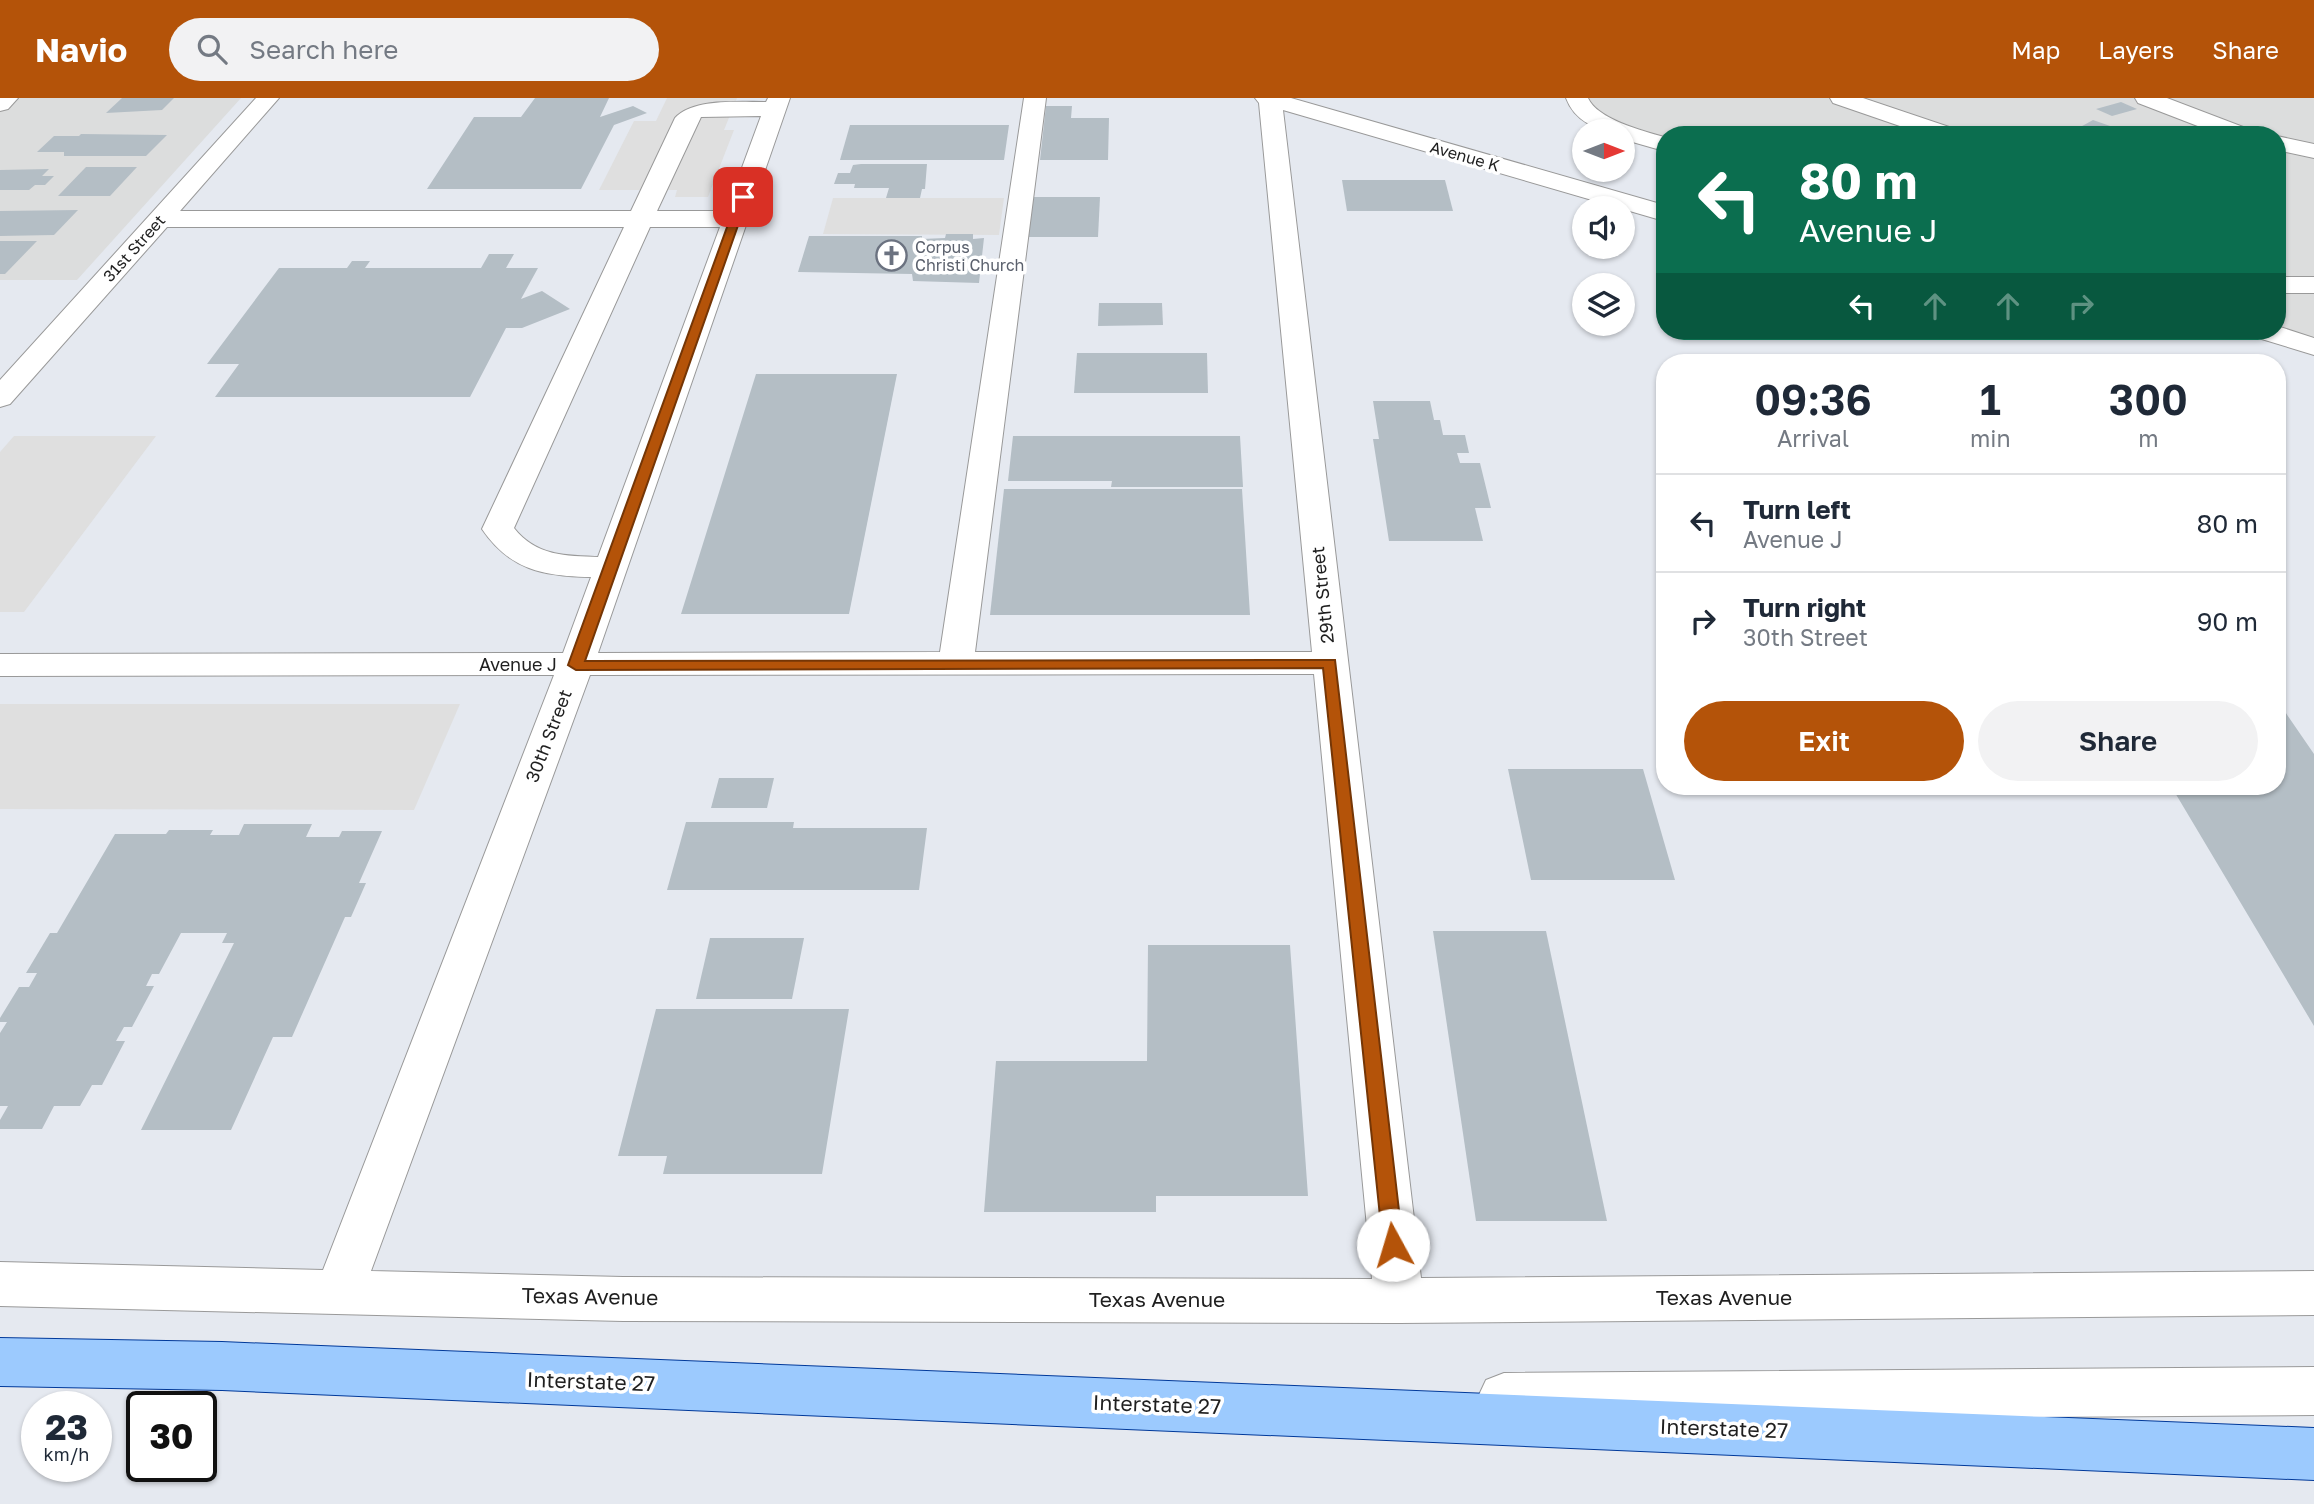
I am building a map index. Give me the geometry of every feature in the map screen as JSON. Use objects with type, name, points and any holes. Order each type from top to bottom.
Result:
[{"type":"main road","name":"Interstate 27","points":[[0,1362],[263,1368],[2314,1454]]},
{"type":"street","points":[[0,104],[7,98]]},
{"type":"street","name":"31st Street","points":[[0,398],[268,98]]},
{"type":"street","points":[[956,664],[1035,98]]},
{"type":"street","name":"Avenue K","points":[[1268,98],[1656,211]]},
{"type":"street","name":"29th Street","points":[[1268,98],[1399,1301]]},
{"type":"street","points":[[1577,98],[1582,110],[1598,119]]},
{"type":"street","points":[[1842,98],[1883,106],[1929,126]]},
{"type":"street","points":[[2146,98],[2219,126]]},
{"type":"street","points":[[611,567],[554,566],[533,561],[510,545],[498,529],[687,118],[693,112],[703,109],[777,104]]},
{"type":"street","name":"30th Street","points":[[339,1292],[576,665],[777,104]]},
{"type":"street","points":[[1635,136],[1656,142]]},
{"type":"street","points":[[2286,145],[2314,151]]},
{"type":"street","points":[[160,219],[735,219]]},
{"type":"street","points":[[2286,284],[2314,285]]},
{"type":"street","points":[[2286,337],[2314,346]]},
{"type":"street","name":"Avenue J","points":[[0,665],[1330,663]]},
{"type":"street","name":"Texas Avenue","points":[[0,1284],[623,1299],[1399,1301],[2314,1293]]},
{"type":"street","points":[[263,1368],[1348,1398],[2314,1391]]},
{"type":"shaded area","points":[[0,98],[241,98],[77,280],[0,280]]},
{"type":"shaded area","points":[[667,98],[737,98],[724,130],[734,130],[708,197],[675,197],[677,190],[599,190],[634,121],[656,121]]},
{"type":"shaded area","points":[[1587,98],[2314,98],[2314,341],[2286,330],[2286,126],[1656,126],[1656,136],[1635,130],[1635,119],[1611,119],[1597,112]]},
{"type":"shaded area","points":[[833,198],[1004,198],[999,235],[823,234]]},
{"type":"shaded area","points":[[14,436],[156,436],[24,612],[0,612],[0,452]]},
{"type":"shaded area","points":[[0,704],[460,704],[414,810],[0,809]]},
{"type":"building","points":[[122,98],[174,98],[162,110],[106,113]]},
{"type":"building","points":[[535,98],[609,98],[600,117],[633,106],[647,113],[614,125],[581,189],[427,189],[474,117],[521,117]]},
{"type":"building","points":[[2121,102],[2137,109],[2112,116],[2096,109]]},
{"type":"building","points":[[1046,106],[1072,106],[1071,118],[1109,118],[1108,160],[1040,160]]},
{"type":"building","points":[[2093,120],[2110,126],[2082,126]]},
{"type":"building","points":[[850,125],[1009,125],[1004,160],[840,160]]},
{"type":"building","points":[[167,135],[146,156],[64,156],[64,152],[37,152],[54,136]]},
{"type":"building","points":[[927,164],[925,189],[922,189],[920,198],[886,198],[889,188],[854,188],[855,184],[834,184],[838,173],[850,173],[853,165]]},
{"type":"building","points":[[86,167],[137,167],[110,196],[58,196]]},
{"type":"building","points":[[49,169],[42,176],[54,176],[45,185],[35,185],[29,190],[0,190],[0,170]]},
{"type":"building","points":[[1342,180],[1445,180],[1453,211],[1347,211]]},
{"type":"building","points":[[1032,197],[1100,197],[1098,237],[1027,237]]},
{"type":"building","points":[[78,210],[54,235],[0,236],[0,211]]},
{"type":"building","name":"Corpus Christi Church","points":[[946,234],[973,234],[973,239],[984,238],[979,283],[913,281],[912,274],[798,272],[809,236],[922,236],[922,239],[945,238]]},
{"type":"building","points":[[0,241],[37,241],[5,274],[0,274]]},
{"type":"building","points":[[489,254],[514,254],[506,268],[538,268],[521,299],[542,291],[570,309],[522,328],[506,328],[470,397],[215,397],[239,364],[207,364],[279,268],[347,268],[352,261],[370,261],[365,268],[481,268]]},
{"type":"building","points":[[1099,303],[1162,303],[1163,325],[1098,326]]},
{"type":"building","points":[[1077,353],[1207,353],[1208,393],[1074,393]]},
{"type":"building","points":[[756,374],[897,374],[849,614],[681,614]]},
{"type":"building","points":[[1373,401],[1430,401],[1434,420],[1440,420],[1443,435],[1465,435],[1469,453],[1457,453],[1460,463],[1480,463],[1491,508],[1475,508],[1483,541],[1389,541],[1373,439],[1379,439]]},
{"type":"building","points":[[1013,436],[1240,436],[1243,487],[1111,487],[1112,481],[1008,481]]},
{"type":"building","points":[[1004,489],[1242,489],[1250,615],[990,615]]},
{"type":"building","points":[[2286,713],[2314,754],[2314,1026],[2176,795],[2286,795]]},
{"type":"building","points":[[1508,769],[1643,769],[1675,880],[1531,880]]},
{"type":"building","points":[[719,778],[774,778],[767,808],[711,808]]},
{"type":"building","points":[[686,822],[794,822],[793,828],[927,828],[919,890],[667,890]]},
{"type":"building","points":[[244,824],[312,824],[306,837],[339,837],[342,831],[382,831],[359,883],[366,883],[351,917],[345,917],[292,1037],[273,1037],[231,1130],[141,1130],[234,943],[222,943],[227,933],[181,933],[159,974],[152,974],[146,986],[154,986],[132,1027],[124,1027],[116,1041],[125,1041],[102,1085],[92,1085],[80,1106],[54,1106],[42,1129],[0,1129],[0,1120],[8,1106],[0,1106],[0,1033],[7,1022],[0,1022],[0,1018],[19,987],[29,987],[37,973],[26,973],[50,933],[57,933],[115,834],[213,830],[210,835],[239,835]]},
{"type":"building","points":[[1433,931],[1546,931],[1607,1221],[1476,1221]]},
{"type":"building","points":[[710,938],[804,938],[792,999],[696,999]]},
{"type":"building","points":[[1148,945],[1290,945],[1308,1196],[1156,1196],[1156,1212],[984,1212],[996,1061],[1147,1061]]},
{"type":"building","points":[[656,1009],[849,1009],[822,1174],[663,1174],[667,1156],[618,1156]]},
{"type":"place","name":"Corpus Christi Church","points":[[892,256]]},
{"type":"route","points":[[743,197],[576,665],[1330,663],[1393,1245]]}]
